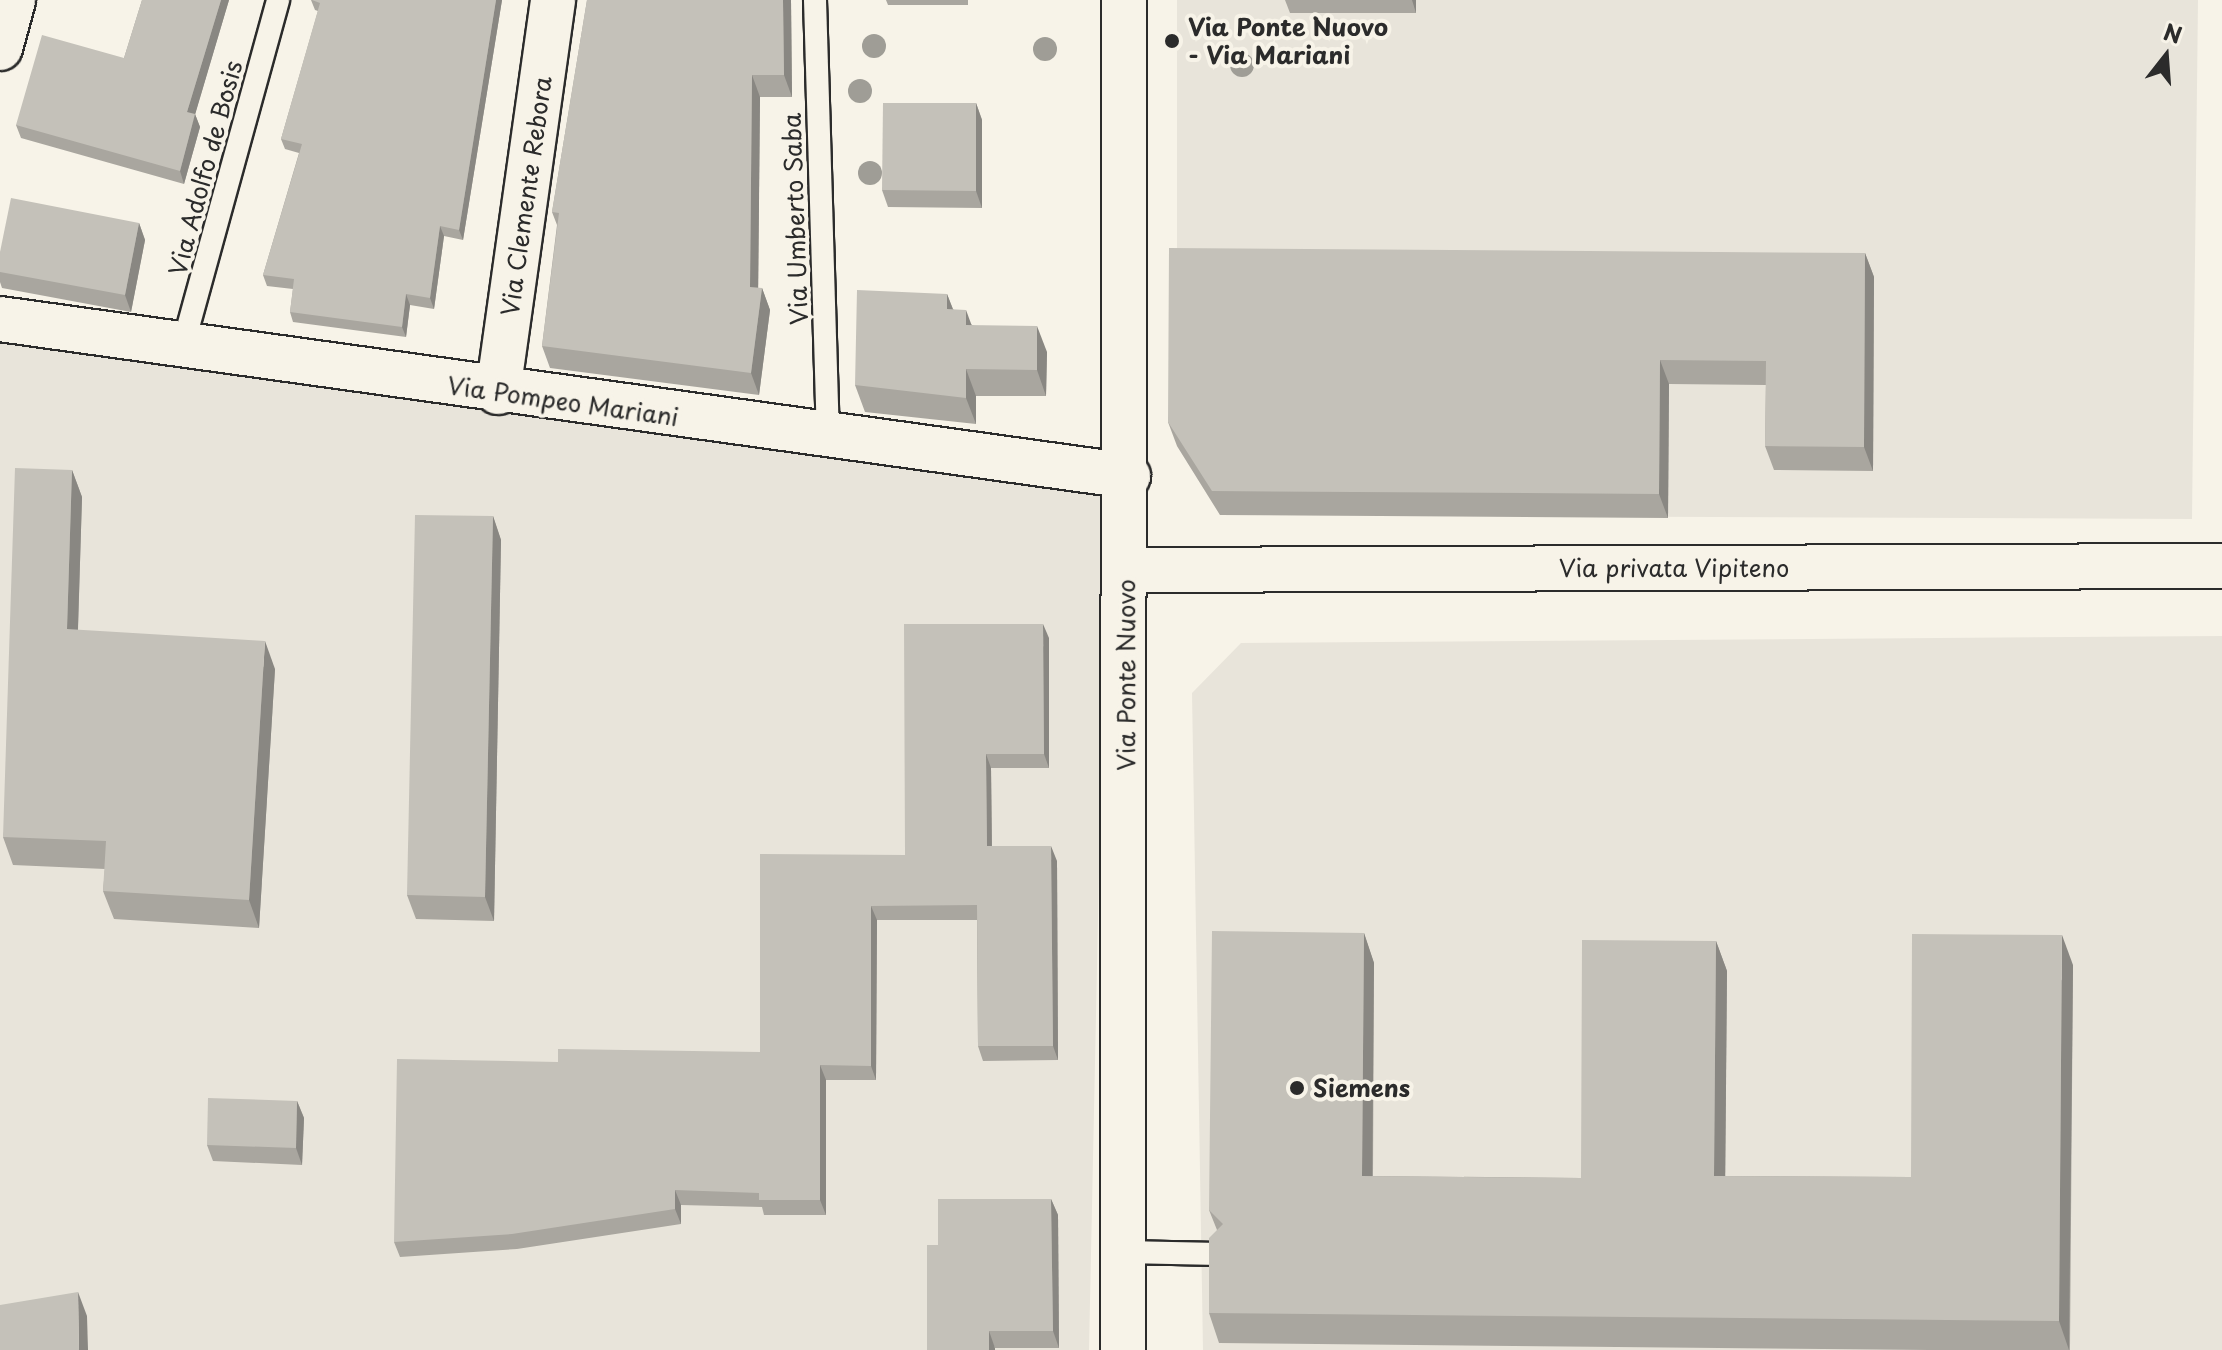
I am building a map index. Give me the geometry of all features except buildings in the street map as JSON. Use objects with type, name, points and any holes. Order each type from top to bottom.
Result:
[{"type":"street","points":[[0,48],[13,0]]},
{"type":"street","name":"Via Clemente Rebora","points":[[498,392],[553,0]]},
{"type":"street","name":"Via Ponte Nuovo","points":[[1123,1350],[1128,476],[1124,0]]},
{"type":"street","name":"Via Pompeo Mariani","points":[[0,319],[182,349],[1128,476]]},
{"type":"street","name":"Via privata Vipiteno","points":[[1127,570],[2222,566]]},
{"type":"lane","name":"Via Adolfo de Bosis","points":[[182,349],[278,0]]},
{"type":"lane","name":"Via Umberto Saba","points":[[815,0],[828,436]]},
{"type":"lane","points":[[1123,1252],[1220,1254]]},
{"type":"shaded area","points":[[1177,0],[2198,0],[2192,519],[1220,515],[1177,446]]},
{"type":"shaded area","points":[[0,339],[1107,489],[1089,1350],[0,1350]]},
{"type":"shaded area","points":[[2222,636],[2222,1350],[1203,1350],[1192,693],[1241,643]]},
{"type":"place","name":"Via Ponte Nuovo - Via Mariani","points":[[1172,41]]},
{"type":"place","name":"Siemens","points":[[1297,1088]]}]
